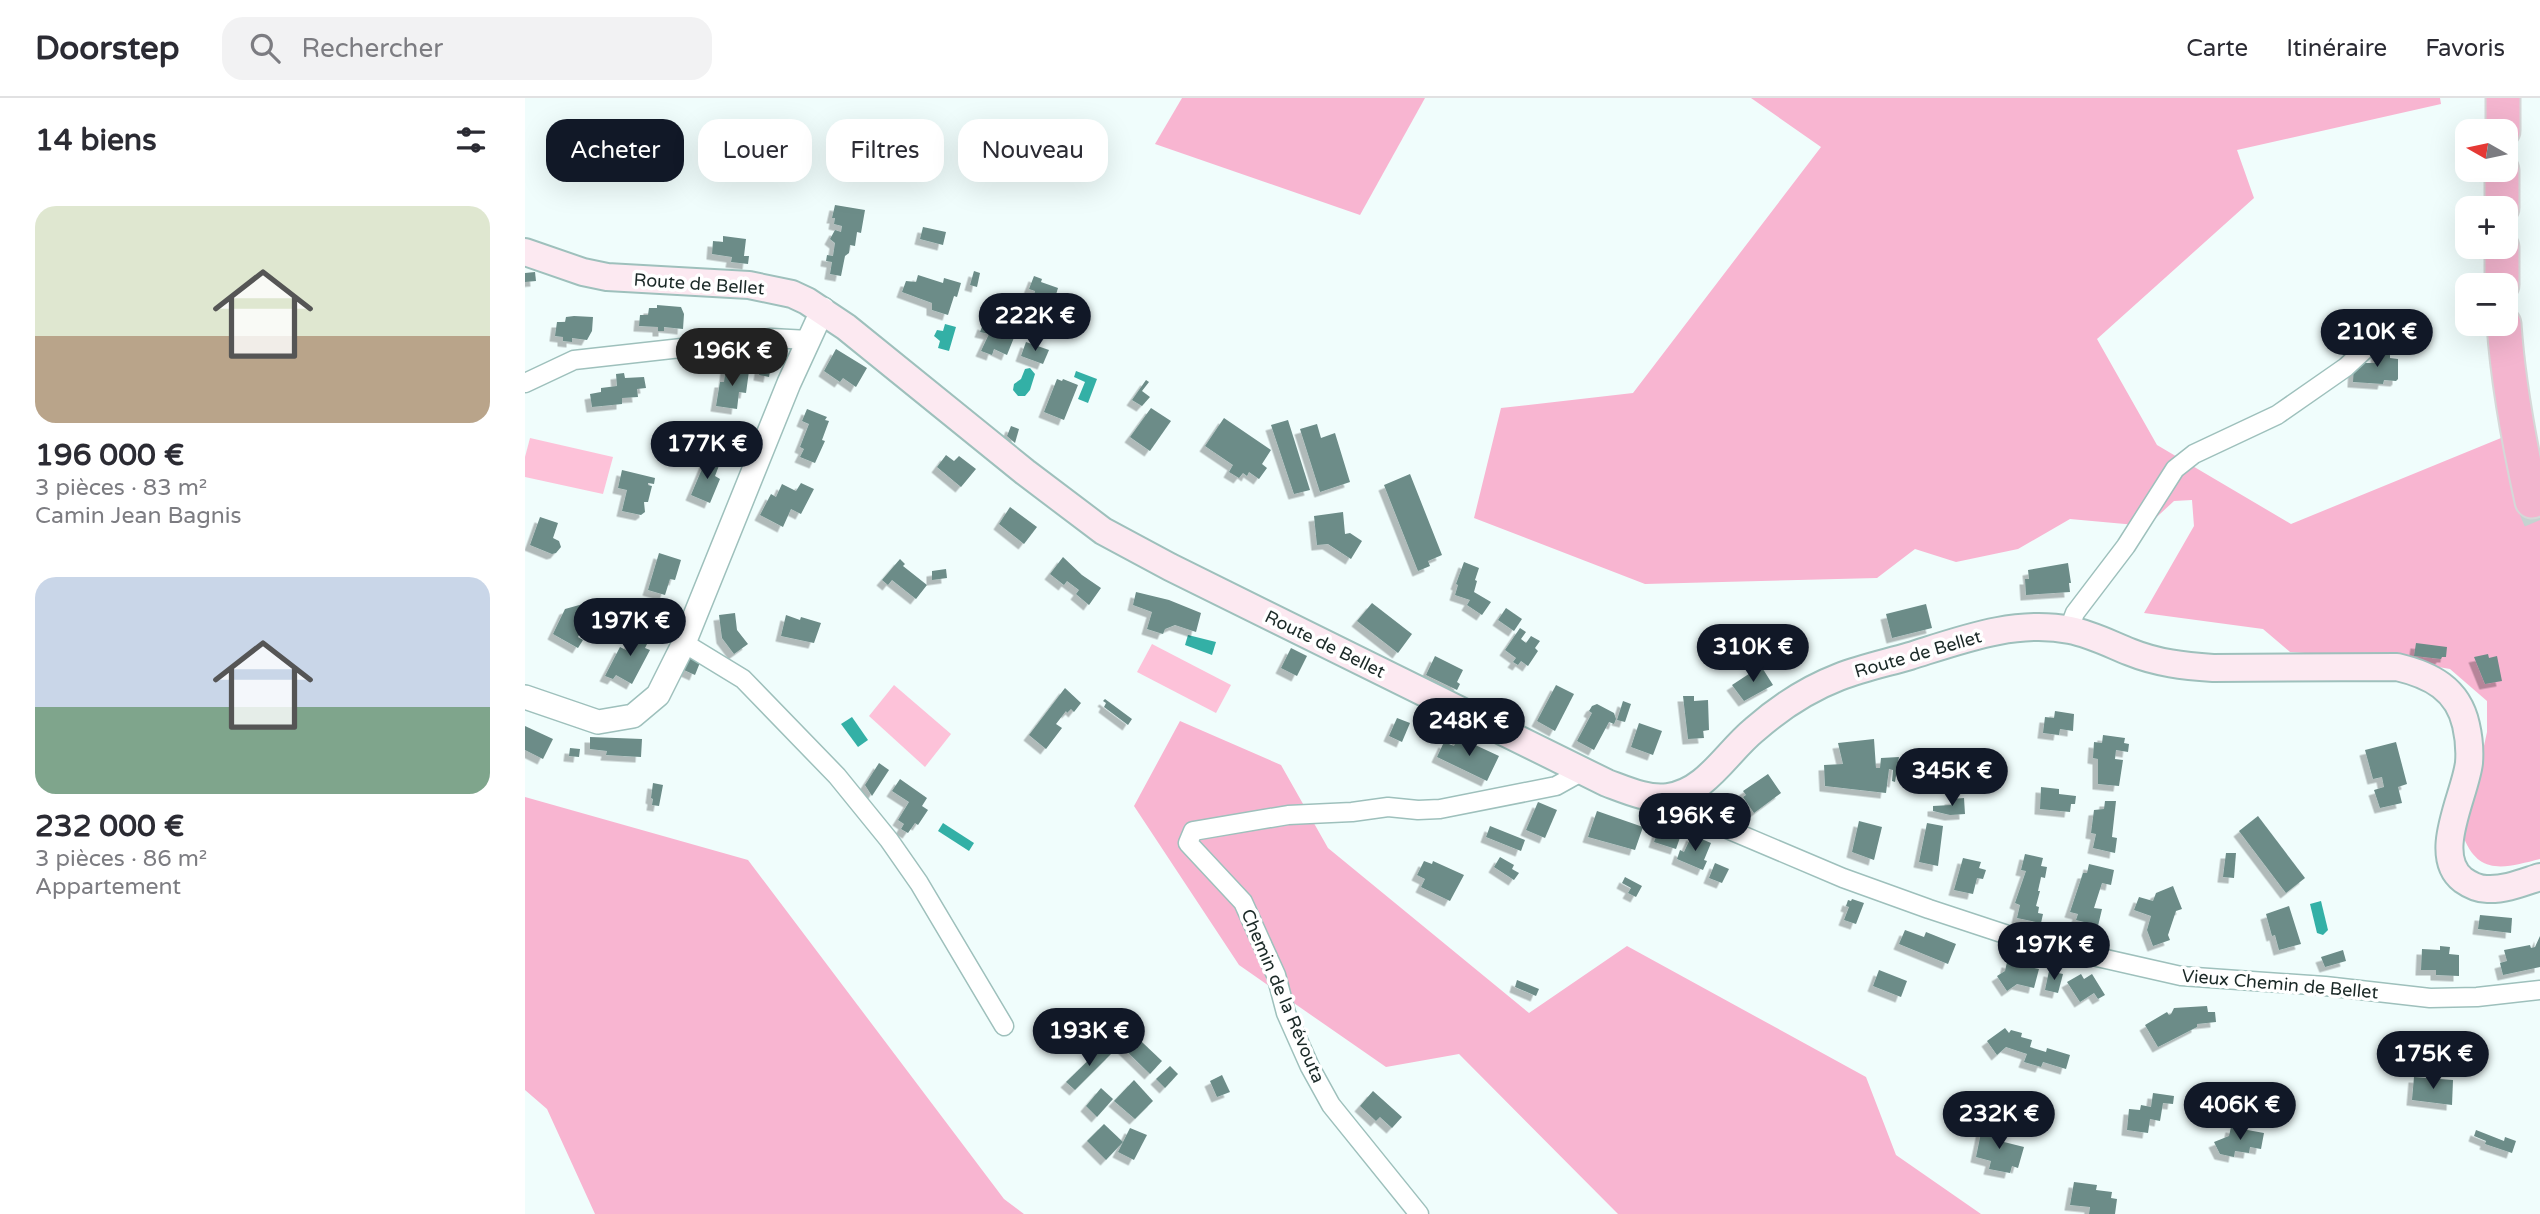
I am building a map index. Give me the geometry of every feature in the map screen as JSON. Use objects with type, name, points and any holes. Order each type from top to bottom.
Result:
[{"type":"highway","points":[[2503,98],[2503,119]]},
{"type":"highway","points":[[2505,336],[2517,437],[2532,501]]},
{"type":"main road","name":"Route de Bellet","points":[[525,252],[583,272],[607,277],[770,288],[792,294],[823,309],[1025,472],[1103,531],[1170,567],[1630,792],[1654,797],[1677,795],[1692,790],[1710,775],[1744,738],[1786,705],[1839,677],[1977,636],[2007,629],[2039,626],[2069,629],[2153,660],[2183,666],[2397,667],[2438,682],[2450,691],[2463,711],[2469,737],[2469,764],[2449,842],[2451,866],[2457,876],[2467,883],[2487,889],[2540,877]]},
{"type":"street","points":[[525,697],[598,722],[633,716],[658,695],[684,643],[784,393],[823,309]]},
{"type":"street","points":[[525,383],[574,360],[771,338],[809,340]]},
{"type":"street","points":[[2069,629],[2075,613],[2126,545],[2175,469],[2194,454],[2277,415],[2346,367],[2374,341]]},
{"type":"street","points":[[684,643],[743,679],[837,776],[889,840],[919,883],[1004,1026]]},
{"type":"street","name":"Chemin de la Révouta","points":[[1419,1214],[1331,1105],[1310,1067],[1286,1013],[1276,975],[1243,902],[1188,843],[1193,831],[1288,815],[1352,812],[1388,807],[1440,809],[1556,786],[1583,771]]},
{"type":"street","name":"Vieux Chemin de Bellet","points":[[1677,795],[1685,807],[1699,817],[1843,878],[1903,901],[2045,946],[2181,976],[2325,986],[2430,998],[2477,998],[2540,990]]},
{"type":"shaded area","points":[[1182,98],[1425,98],[1360,215],[1155,144]]},
{"type":"shaded area","points":[[1751,98],[2440,98],[2441,104],[2237,150],[2254,198],[2097,339],[2157,445],[2291,524],[2501,438],[2517,504],[2540,507],[2540,859],[2517,865],[2486,864],[2470,850],[2464,838],[2487,732],[2487,701],[2450,669],[2393,659],[2290,652],[2263,629],[2144,613],[2194,526],[2192,500],[2174,501],[2147,526],[2070,519],[2018,549],[1956,562],[1915,549],[1877,578],[1645,584],[1474,518],[1501,408],[1633,393],[1821,147]]},
{"type":"shaded area","points":[[530,438],[613,457],[603,494],[525,477],[525,457]]},
{"type":"shaded area","points":[[1152,644],[1231,685],[1216,713],[1137,672]]},
{"type":"shaded area","points":[[894,685],[951,734],[925,767],[869,716]]},
{"type":"shaded area","points":[[1180,721],[1281,765],[1328,848],[1529,1013],[1627,946],[1866,1077],[1896,1155],[1981,1214],[1618,1214],[1459,1054],[1386,1067],[1239,965],[1134,806]]},
{"type":"shaded area","points":[[525,797],[748,860],[1004,1199],[1024,1214],[595,1214],[547,1109],[525,1090]]},
{"type":"water","points":[[945,324],[956,327],[949,351],[938,348],[940,341],[934,336],[937,330],[943,331]]},
{"type":"water","points":[[1030,368],[1035,374],[1030,390],[1025,396],[1018,396],[1013,390],[1014,384],[1021,379],[1025,369]]},
{"type":"water","points":[[1076,371],[1097,379],[1088,403],[1078,399],[1085,382],[1074,377]]},
{"type":"water","points":[[1188,635],[1216,642],[1212,655],[1185,645]]},
{"type":"water","points":[[852,717],[868,740],[858,747],[841,724]]},
{"type":"water","points":[[943,823],[974,843],[969,851],[938,831]]},
{"type":"water","points":[[2321,901],[2328,930],[2323,935],[2317,933],[2310,904]]},
{"type":"building","points":[[835,205],[865,210],[861,233],[857,232],[855,246],[850,245],[841,276],[830,274],[832,262],[826,261],[827,255],[833,256],[835,243],[830,239],[835,230],[841,232],[842,226],[834,224],[835,218],[832,218]]},
{"type":"building","points":[[923,227],[946,232],[943,245],[920,239]]},
{"type":"building","points":[[723,236],[746,239],[744,256],[749,256],[748,264],[731,262],[732,257],[712,254],[713,241],[723,242]]},
{"type":"building","points":[[974,271],[980,273],[977,287],[970,285]]},
{"type":"building","points":[[535,272],[536,281],[525,282],[525,273]]},
{"type":"building","points":[[918,275],[943,283],[944,278],[961,283],[948,315],[932,310],[932,303],[902,292],[906,281],[916,282]]},
{"type":"building","points":[[1034,276],[1042,279],[1041,282],[1058,288],[1055,298],[1059,300],[1055,310],[1058,311],[1051,330],[1032,323],[1038,306],[1032,303],[1035,291],[1029,289]]},
{"type":"building","points":[[999,304],[1012,309],[1008,319],[1013,321],[1009,332],[1015,335],[1007,355],[994,349],[992,355],[981,351],[989,334],[980,332],[983,324],[990,327]]},
{"type":"building","points":[[657,305],[681,307],[684,314],[683,329],[664,327],[664,331],[658,331],[658,327],[639,326],[640,315],[648,315],[649,308],[657,308]]},
{"type":"building","points":[[2352,314],[2359,316],[2357,323],[2376,328],[2373,335],[2349,329]]},
{"type":"building","points":[[566,317],[593,317],[592,331],[587,340],[572,338],[572,342],[563,341],[563,337],[555,336],[557,322],[565,322]]},
{"type":"building","points":[[1026,342],[1049,350],[1043,364],[1021,356]]},
{"type":"building","points":[[2377,346],[2385,346],[2385,354],[2398,359],[2398,379],[2384,380],[2383,384],[2353,382],[2354,363],[2376,363]]},
{"type":"building","points":[[836,349],[867,368],[856,387],[843,378],[840,382],[824,371]]},
{"type":"building","points":[[761,363],[771,365],[769,377],[759,375]]},
{"type":"building","points":[[726,367],[749,371],[746,393],[739,392],[737,409],[716,406]]},
{"type":"building","points":[[624,373],[625,378],[644,377],[646,388],[637,389],[638,397],[622,398],[622,404],[592,407],[590,394],[601,392],[601,388],[617,386],[616,374]]},
{"type":"building","points":[[1057,379],[1078,385],[1064,420],[1044,412]]},
{"type":"building","points":[[1146,380],[1149,382],[1142,391],[1150,397],[1142,406],[1132,400]]},
{"type":"building","points":[[1151,408],[1171,421],[1150,451],[1130,437]]},
{"type":"building","points":[[807,409],[827,417],[825,420],[829,421],[822,440],[825,441],[815,463],[800,457],[804,449],[800,447],[809,424],[802,421]]},
{"type":"building","points":[[1224,418],[1271,450],[1262,464],[1267,468],[1259,479],[1249,472],[1247,476],[1243,473],[1239,478],[1229,472],[1233,465],[1205,446]]},
{"type":"building","points":[[1288,420],[1310,490],[1294,494],[1271,425]]},
{"type":"building","points":[[1317,424],[1321,438],[1335,433],[1350,482],[1320,492],[1300,429]]},
{"type":"building","points":[[1011,426],[1019,429],[1015,443],[1007,436]]},
{"type":"building","points":[[946,455],[954,461],[959,456],[976,469],[961,487],[937,467]]},
{"type":"building","points":[[707,457],[720,463],[715,476],[720,479],[710,503],[691,495]]},
{"type":"building","points":[[622,470],[655,478],[654,484],[648,483],[652,486],[648,502],[644,502],[645,512],[641,515],[622,511],[627,490],[618,488]]},
{"type":"building","points":[[1410,474],[1442,555],[1428,561],[1430,566],[1418,571],[1384,485]]},
{"type":"building","points":[[801,483],[814,489],[801,514],[791,509],[783,527],[760,515],[771,494],[776,497],[782,484],[796,491]]},
{"type":"building","points":[[1010,507],[1037,527],[1024,544],[999,524]]},
{"type":"building","points":[[1343,512],[1345,534],[1350,533],[1362,541],[1351,559],[1328,544],[1317,545],[1314,516]]},
{"type":"building","points":[[540,517],[558,523],[553,538],[559,541],[561,547],[556,553],[552,554],[530,545]]},
{"type":"building","points":[[659,553],[681,560],[675,580],[670,579],[665,595],[648,590]]},
{"type":"building","points":[[1063,557],[1101,588],[1089,605],[1076,594],[1079,590],[1067,581],[1064,585],[1050,574]]},
{"type":"building","points":[[900,559],[905,564],[903,566],[927,585],[916,599],[892,580],[888,585],[882,580]]},
{"type":"building","points":[[1464,562],[1479,568],[1474,592],[1491,602],[1482,615],[1467,605],[1470,600],[1455,595]]},
{"type":"building","points":[[2068,563],[2070,592],[2026,595],[2025,579],[2029,579],[2028,570]]},
{"type":"building","points":[[946,569],[947,578],[932,580],[932,571]]},
{"type":"building","points":[[1136,592],[1169,600],[1201,613],[1196,632],[1175,625],[1165,629],[1163,634],[1147,629],[1152,612],[1133,605]]},
{"type":"building","points":[[1372,603],[1412,634],[1398,653],[1357,621]]},
{"type":"building","points":[[583,604],[585,614],[592,613],[595,624],[584,626],[578,637],[583,640],[578,648],[553,634],[565,609]]},
{"type":"building","points":[[1926,604],[1932,628],[1892,638],[1886,614]]},
{"type":"building","points":[[1506,608],[1522,619],[1514,631],[1498,620]]},
{"type":"building","points":[[735,613],[737,630],[748,644],[734,654],[722,638],[719,615]]},
{"type":"building","points":[[786,615],[821,623],[814,643],[781,636]]},
{"type":"building","points":[[1520,628],[1526,632],[1521,639],[1526,643],[1531,636],[1540,641],[1535,648],[1538,651],[1528,666],[1521,661],[1518,665],[1513,662],[1516,658],[1505,650]]},
{"type":"building","points":[[637,629],[651,636],[645,648],[650,650],[632,684],[616,675],[613,679],[605,676],[620,647],[626,650]]},
{"type":"building","points":[[2416,643],[2447,647],[2446,657],[2441,659],[2414,656]]},
{"type":"building","points":[[1291,648],[1307,656],[1297,676],[1281,668]]},
{"type":"building","points":[[2488,654],[2489,658],[2497,656],[2502,681],[2485,684],[2474,657]]},
{"type":"building","points":[[688,655],[701,660],[695,675],[684,670]]},
{"type":"building","points":[[1435,656],[1463,670],[1457,682],[1460,684],[1457,690],[1426,675]]},
{"type":"building","points":[[1761,666],[1773,685],[1744,701],[1732,685]]},
{"type":"building","points":[[1556,685],[1574,694],[1555,731],[1537,721]]},
{"type":"building","points":[[1065,688],[1081,703],[1074,712],[1071,709],[1067,713],[1066,711],[1056,724],[1062,728],[1046,749],[1029,735]]},
{"type":"building","points":[[1683,696],[1694,696],[1694,701],[1708,700],[1709,730],[1703,731],[1704,738],[1688,739]]},
{"type":"building","points":[[1105,699],[1132,719],[1128,725],[1104,707]]},
{"type":"building","points":[[1623,701],[1631,704],[1625,722],[1617,720]]},
{"type":"building","points":[[1597,704],[1614,713],[1616,719],[1614,724],[1609,722],[1594,750],[1577,741],[1592,713],[1589,711]]},
{"type":"building","points":[[2055,711],[2074,714],[2073,731],[2060,729],[2059,735],[2043,733],[2045,717],[2054,718]]},
{"type":"building","points":[[1397,718],[1410,723],[1402,742],[1389,736]]},
{"type":"building","points":[[1639,723],[1662,731],[1653,755],[1631,747]]},
{"type":"building","points":[[525,726],[553,739],[543,759],[525,750]]},
{"type":"building","points":[[2103,735],[2125,738],[2124,743],[2129,744],[2128,752],[2116,750],[2115,759],[2123,760],[2119,786],[2098,784],[2098,759],[2093,758],[2094,742],[2102,743]]},
{"type":"building","points":[[590,737],[642,739],[641,757],[606,755],[607,751],[590,749]]},
{"type":"building","points":[[1458,737],[1499,756],[1487,781],[1437,757],[1444,742],[1454,746]]},
{"type":"building","points":[[1874,739],[1876,768],[1880,768],[1881,758],[1899,757],[1895,782],[1892,781],[1893,770],[1889,769],[1886,793],[1825,786],[1824,765],[1843,764],[1838,743]]},
{"type":"building","points":[[2396,742],[2407,784],[2398,787],[2402,803],[2380,808],[2374,790],[2384,787],[2382,777],[2373,779],[2365,750]]},
{"type":"building","points":[[570,748],[580,749],[579,757],[569,756]]},
{"type":"building","points":[[879,763],[889,770],[872,796],[865,785]]},
{"type":"building","points":[[1768,774],[1781,793],[1754,813],[1743,797],[1746,795],[1743,791]]},
{"type":"building","points":[[900,779],[927,798],[922,806],[928,810],[918,825],[915,823],[908,833],[901,829],[904,824],[898,820],[909,802],[892,791]]},
{"type":"building","points":[[653,783],[663,785],[659,806],[652,805]]},
{"type":"building","points":[[2041,787],[2059,789],[2059,794],[2076,796],[2070,812],[2040,809]]},
{"type":"building","points":[[1964,798],[1965,814],[1950,815],[1933,811],[1933,806],[1951,805],[1950,799]]},
{"type":"building","points":[[2105,801],[2116,801],[2112,837],[2117,838],[2115,853],[2093,848],[2096,834],[2091,833],[2094,810],[2104,809]]},
{"type":"building","points":[[1538,802],[1557,810],[1545,838],[1526,830]]},
{"type":"building","points":[[1597,811],[1643,827],[1635,850],[1588,837]]},
{"type":"building","points":[[2258,816],[2305,878],[2286,893],[2239,831]]},
{"type":"building","points":[[1662,819],[1684,826],[1676,849],[1654,842]]},
{"type":"building","points":[[1859,821],[1882,827],[1874,860],[1852,852]]},
{"type":"building","points":[[1927,823],[1943,826],[1938,866],[1919,862]]},
{"type":"building","points":[[1490,826],[1525,840],[1521,851],[1486,837]]},
{"type":"building","points":[[1692,835],[1711,843],[1703,870],[1677,859],[1680,850],[1684,852]]},
{"type":"building","points":[[2226,853],[2236,853],[2234,878],[2223,877]]},
{"type":"building","points":[[2025,854],[2043,858],[2041,866],[2047,867],[2045,878],[2041,877],[2036,906],[2039,907],[2038,913],[2043,914],[2041,923],[2017,918],[2020,905],[2015,903],[2026,871],[2021,870]]},
{"type":"building","points":[[1500,857],[1514,865],[1512,869],[1519,873],[1514,880],[1494,867]]},
{"type":"building","points":[[1963,858],[1981,862],[1979,868],[1986,870],[1983,879],[1977,878],[1973,894],[1954,890]]},
{"type":"building","points":[[1424,861],[1432,864],[1433,861],[1464,875],[1450,901],[1421,887],[1425,879],[1417,875]]},
{"type":"building","points":[[1715,863],[1729,869],[1722,883],[1709,878]]},
{"type":"building","points":[[2089,864],[2114,870],[2111,885],[2102,883],[2094,908],[2102,909],[2098,926],[2091,924],[2090,928],[2083,926],[2084,922],[2076,920],[2078,914],[2070,912],[2083,873],[2087,873]]},
{"type":"building","points":[[1625,877],[1642,886],[1636,897],[1628,893],[1631,888],[1622,883]]},
{"type":"building","points":[[2173,886],[2182,909],[2176,911],[2168,935],[2170,940],[2153,946],[2147,930],[2151,916],[2134,910],[2139,897],[2153,901],[2156,893]]},
{"type":"building","points":[[1848,900],[1864,903],[1856,924],[1844,920],[1849,907],[1846,906]]},
{"type":"building","points":[[2289,906],[2301,944],[2279,950],[2266,914]]},
{"type":"building","points":[[2480,915],[2512,918],[2511,933],[2478,929]]},
{"type":"building","points":[[1905,930],[1924,937],[1926,932],[1956,944],[1948,964],[1899,944]]},
{"type":"building","points":[[2540,936],[2540,967],[2503,975],[2500,963],[2507,961],[2504,950],[2530,945],[2531,948],[2535,947]]},
{"type":"building","points":[[2440,946],[2450,947],[2449,954],[2459,955],[2459,976],[2436,975],[2436,970],[2421,970],[2422,949],[2440,950]]},
{"type":"building","points":[[2343,950],[2346,961],[2325,967],[2321,957]]},
{"type":"building","points":[[2007,962],[2039,969],[2034,988],[2017,984],[2007,991],[1997,976],[2005,971]]},
{"type":"building","points":[[1879,970],[1907,981],[1901,997],[1873,986]]},
{"type":"building","points":[[2049,971],[2063,974],[2058,993],[2045,990]]},
{"type":"building","points":[[2081,974],[2084,979],[2092,974],[2105,995],[2098,999],[2094,993],[2080,1002],[2067,982]]},
{"type":"building","points":[[1517,980],[1539,989],[1536,996],[1515,987]]},
{"type":"building","points":[[2207,1006],[2208,1012],[2215,1012],[2216,1022],[2197,1024],[2197,1027],[2158,1047],[2145,1025],[2167,1012],[2171,1014],[2174,1008]]},
{"type":"building","points":[[1124,1025],[1162,1061],[1150,1074],[1112,1037]]},
{"type":"building","points":[[2005,1028],[2009,1033],[2011,1030],[2022,1033],[2021,1037],[2032,1040],[2030,1047],[2046,1052],[2047,1048],[2070,1055],[2066,1069],[2043,1062],[2041,1067],[2024,1062],[2027,1054],[2006,1047],[1997,1055],[1987,1041]]},
{"type":"building","points":[[1103,1046],[1111,1054],[1075,1090],[1066,1082]]},
{"type":"building","points":[[1170,1066],[1178,1074],[1165,1088],[1156,1079]]},
{"type":"building","points":[[1222,1075],[1230,1092],[1217,1097],[1210,1081]]},
{"type":"building","points":[[2414,1077],[2453,1080],[2452,1105],[2412,1100]]},
{"type":"building","points":[[1134,1080],[1153,1101],[1135,1119],[1114,1101]]},
{"type":"building","points":[[2221,1084],[2238,1088],[2235,1101],[2218,1098]]},
{"type":"building","points":[[1101,1088],[1113,1099],[1097,1117],[1086,1106]]},
{"type":"building","points":[[1373,1091],[1402,1117],[1392,1128],[1380,1117],[1376,1121],[1360,1106]]},
{"type":"building","points":[[2153,1093],[2174,1096],[2173,1104],[2163,1103],[2160,1121],[2150,1119],[2148,1133],[2127,1130],[2129,1109],[2140,1110],[2141,1105],[2151,1107]]},
{"type":"building","points":[[1104,1124],[1123,1142],[1106,1160],[1087,1141]]},
{"type":"building","points":[[2231,1127],[2264,1133],[2261,1149],[2250,1147],[2249,1153],[2235,1151],[2234,1157],[2220,1154],[2214,1142],[2229,1136]]},
{"type":"building","points":[[1130,1128],[1147,1135],[1134,1160],[1118,1152]]},
{"type":"building","points":[[1982,1128],[2002,1132],[2000,1141],[2024,1147],[2018,1168],[2012,1166],[2010,1173],[1989,1169],[1991,1161],[1976,1157]]},
{"type":"building","points":[[2476,1130],[2504,1141],[2505,1137],[2516,1141],[2512,1153],[2485,1144],[2486,1141],[2474,1136]]},
{"type":"building","points":[[2074,1182],[2097,1185],[2096,1190],[2112,1192],[2111,1198],[2117,1199],[2115,1214],[2089,1214],[2090,1207],[2070,1205]]},
{"type":"tunnel","points":[[2532,501],[2540,520]]}]
